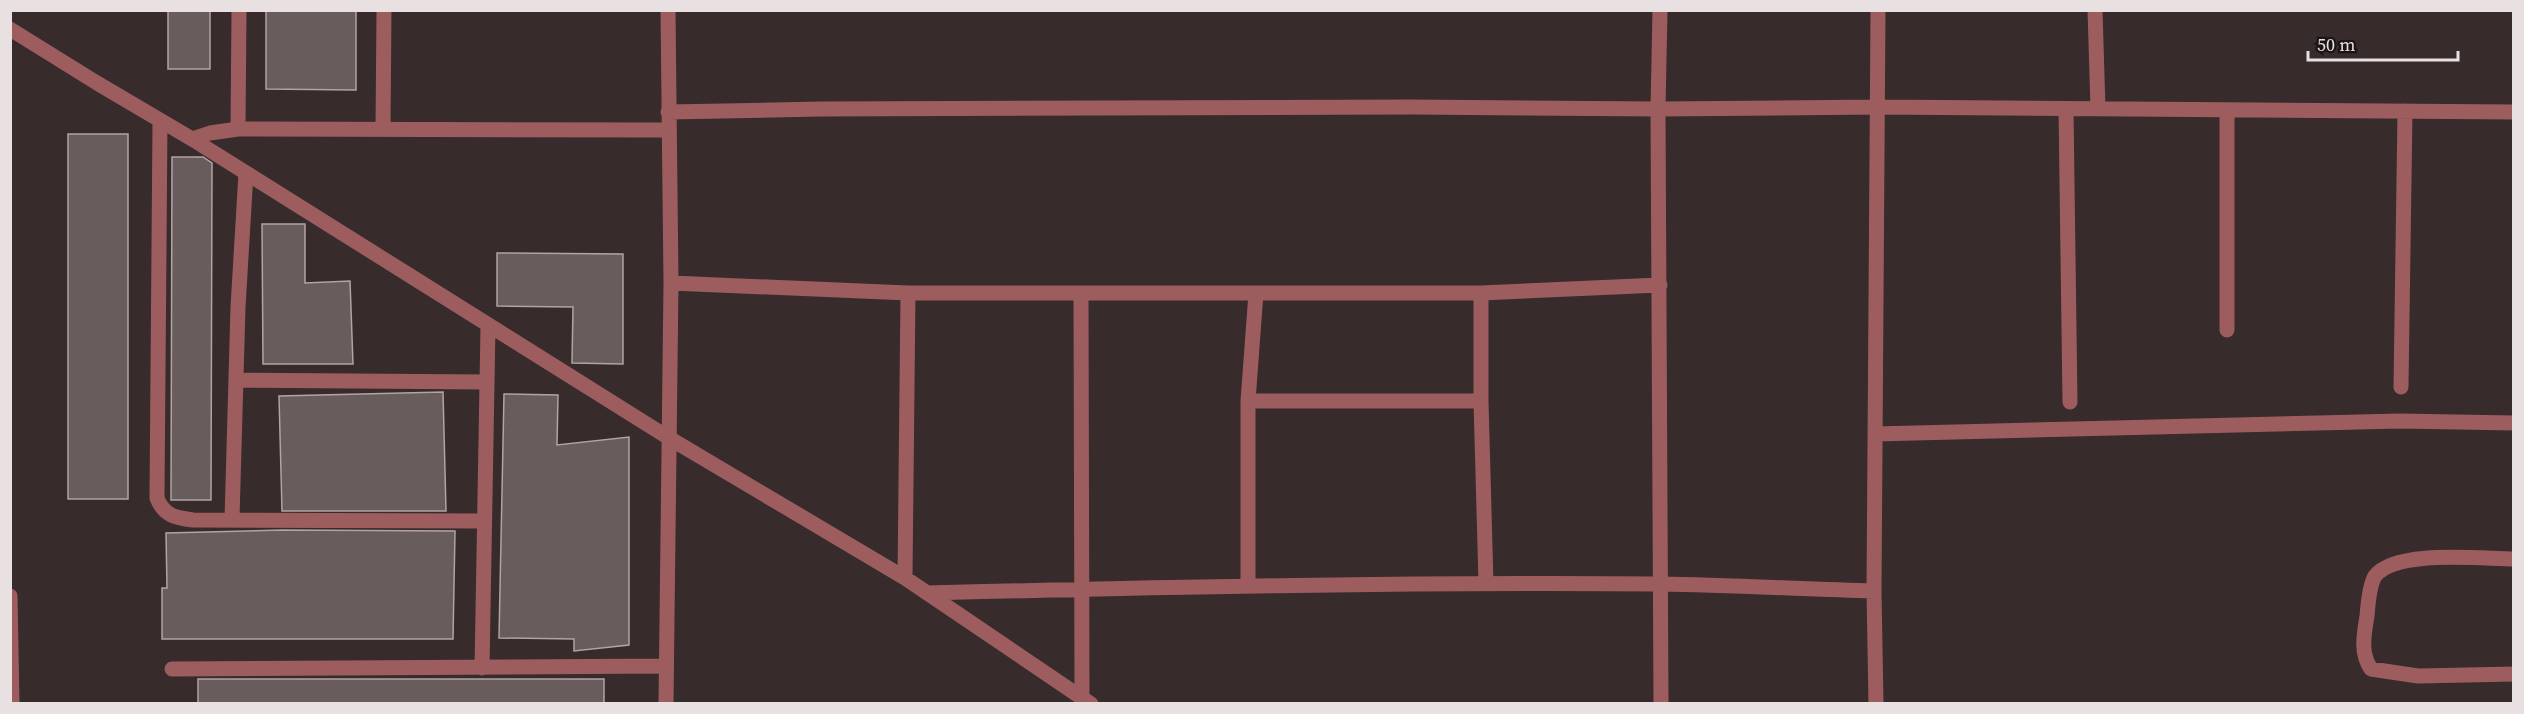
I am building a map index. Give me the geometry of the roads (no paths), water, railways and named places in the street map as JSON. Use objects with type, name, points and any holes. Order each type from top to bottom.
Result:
[{"type":"street","points":[[238,10],[238,129]]},
{"type":"street","points":[[383,128],[384,10]]},
{"type":"street","points":[[666,704],[671,283],[668,10]]},
{"type":"street","points":[[1660,10],[1658,109],[1661,704]]},
{"type":"street","points":[[1876,704],[1874,591],[1878,10]]},
{"type":"street","points":[[2096,10],[2098,109]]},
{"type":"street","points":[[10,29],[192,139],[669,438],[905,579],[1087,700]]},
{"type":"street","points":[[668,112],[1316,107],[1658,109],[1879,107],[2514,112]]},
{"type":"street","points":[[2066,109],[2070,402]]},
{"type":"street","points":[[2227,110],[2227,330]]},
{"type":"street","points":[[2401,387],[2405,111]]},
{"type":"street","points":[[160,121],[158,498],[161,507],[175,518],[193,520],[483,521]]},
{"type":"street","points":[[192,139],[210,133],[238,129],[668,130]]},
{"type":"street","points":[[232,519],[239,271],[246,173]]},
{"type":"street","points":[[671,283],[908,293],[1481,293],[1660,285]]},
{"type":"street","points":[[905,579],[908,293]]},
{"type":"street","points":[[1082,293],[1082,589],[1087,700]]},
{"type":"street","points":[[1248,585],[1248,401],[1256,293]]},
{"type":"street","points":[[1481,293],[1481,401],[1486,584]]},
{"type":"street","points":[[482,668],[488,326]]},
{"type":"street","points":[[236,380],[486,382]]},
{"type":"street","points":[[1248,401],[1481,401]]},
{"type":"street","points":[[1875,434],[2400,421],[2514,423]]},
{"type":"street","points":[[2514,559],[2412,559],[2388,566],[2375,577],[2364,633],[2364,659],[2371,669],[2418,676],[2514,674]]},
{"type":"street","points":[[927,593],[1248,585],[1486,584],[1661,584],[1874,591]]},
{"type":"street","points":[[10,596],[12,704]]},
{"type":"street","points":[[172,669],[666,666]]}]
